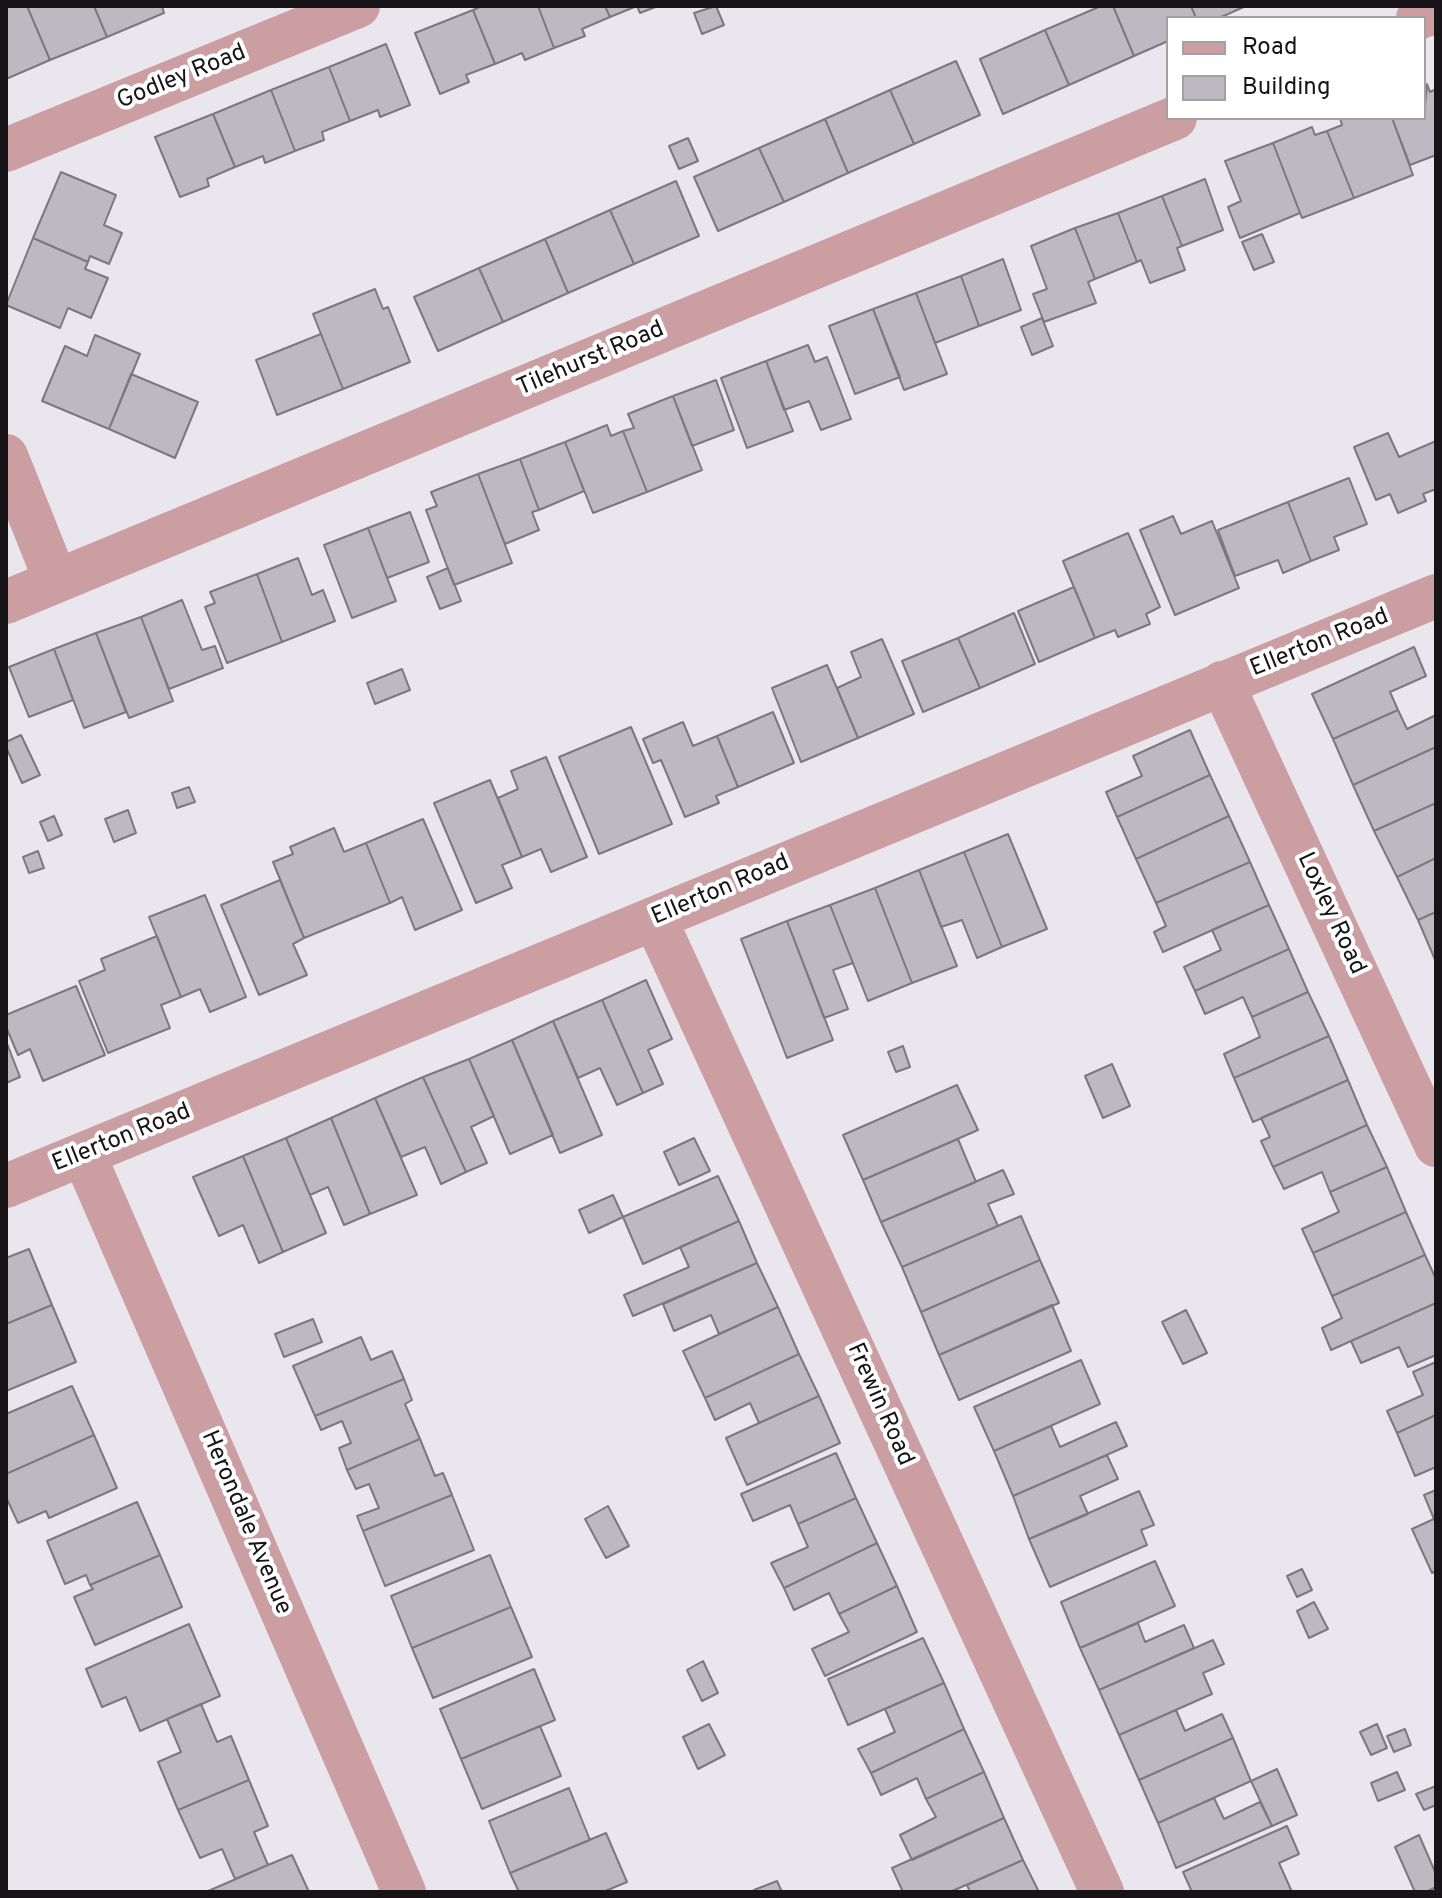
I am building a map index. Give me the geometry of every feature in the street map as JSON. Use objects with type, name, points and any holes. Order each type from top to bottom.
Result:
[{"type":"street","name":"Godley Road","points":[[6,150],[358,6]]},
{"type":"street","name":"Tilehurst Road","points":[[6,602],[1170,120]]},
{"type":"street","points":[[6,456],[56,581]]},
{"type":"street","name":"Ellerton Road","points":[[6,1186],[1436,596]]},
{"type":"street","name":"Loxley Road","points":[[1222,683],[1436,1145]]},
{"type":"street","name":"Frewin Road","points":[[655,919],[1102,1892]]},
{"type":"street","name":"Herondale Avenue","points":[[84,1155],[404,1892]]},
{"type":"building","points":[[27,6],[94,6],[107,37],[50,60]]},
{"type":"building","points":[[27,6],[50,60],[6,79],[6,7]]},
{"type":"building","points":[[94,6],[162,6],[164,13],[107,37]]},
{"type":"building","points":[[482,6],[538,6],[554,48],[525,60],[522,53],[495,64],[473,10]]},
{"type":"building","points":[[538,6],[605,6],[610,17],[582,29],[585,36],[554,48]]},
{"type":"building","points":[[605,6],[637,6],[610,17]]},
{"type":"building","points":[[637,6],[658,6],[640,13]]},
{"type":"building","points":[[716,6],[724,25],[702,34],[694,13]]},
{"type":"building","points":[[1101,6],[1113,6],[1134,56],[1069,85],[1045,30]]},
{"type":"building","points":[[1113,6],[1191,6],[1195,16],[1166,16],[1166,42],[1134,56]]},
{"type":"building","points":[[1191,6],[1246,6],[1224,16],[1195,16]]},
{"type":"building","points":[[473,10],[495,64],[466,75],[469,82],[440,94],[415,33]]},
{"type":"building","points":[[1045,30],[1069,85],[1003,114],[980,59]]},
{"type":"building","points":[[386,44],[410,105],[380,117],[378,110],[350,121],[329,67]]},
{"type":"building","points":[[956,61],[980,115],[914,144],[890,90]]},
{"type":"building","points":[[329,67],[350,121],[322,132],[324,140],[295,151],[271,90]]},
{"type":"building","points":[[1427,84],[1430,92],[1436,89],[1436,155],[1410,165],[1393,120],[1426,120]]},
{"type":"building","points":[[271,90],[295,151],[265,163],[263,156],[235,167],[213,114]]},
{"type":"building","points":[[890,90],[914,144],[848,173],[825,119]]},
{"type":"building","points":[[213,114],[235,167],[207,179],[209,186],[180,197],[155,137]]},
{"type":"building","points":[[825,119],[848,173],[784,202],[759,148]]},
{"type":"building","points":[[1341,120],[1393,120],[1413,175],[1354,198],[1327,131],[1342,125]]},
{"type":"building","points":[[1312,127],[1315,135],[1327,131],[1354,198],[1302,218],[1273,143]]},
{"type":"building","points":[[688,138],[698,161],[679,169],[669,146]]},
{"type":"building","points":[[1273,143],[1300,213],[1240,238],[1228,207],[1241,201],[1225,161]]},
{"type":"building","points":[[759,148],[784,202],[718,231],[694,177]]},
{"type":"building","points":[[61,172],[116,195],[104,225],[122,233],[109,264],[90,256],[88,262],[33,238]]},
{"type":"building","points":[[1205,179],[1223,230],[1182,246],[1162,196]]},
{"type":"building","points":[[676,181],[699,236],[634,264],[610,210]]},
{"type":"building","points":[[1162,196],[1182,246],[1177,248],[1185,270],[1150,283],[1141,260],[1137,262],[1118,213]]},
{"type":"building","points":[[610,210],[634,264],[568,293],[545,239]]},
{"type":"building","points":[[1118,213],[1137,262],[1095,279],[1075,228]]},
{"type":"building","points":[[1075,228],[1095,279],[1088,282],[1096,303],[1044,322],[1033,294],[1047,289],[1031,246]]},
{"type":"building","points":[[1262,234],[1274,262],[1254,270],[1242,242]]},
{"type":"building","points":[[33,238],[88,262],[85,269],[108,278],[91,318],[68,308],[60,328],[6,305]]},
{"type":"building","points":[[545,239],[568,293],[503,322],[479,268]]},
{"type":"building","points":[[1003,259],[1021,310],[979,326],[961,276]]},
{"type":"building","points":[[479,268],[503,322],[438,351],[414,297]]},
{"type":"building","points":[[961,276],[979,326],[935,343],[916,293]]},
{"type":"building","points":[[375,289],[383,309],[388,307],[410,362],[343,389],[313,314]]},
{"type":"building","points":[[916,293],[947,374],[904,390],[873,309]]},
{"type":"building","points":[[873,309],[900,377],[855,394],[829,326]]},
{"type":"building","points":[[1042,318],[1053,346],[1032,355],[1021,327]]},
{"type":"building","points":[[321,334],[343,389],[277,415],[256,360]]},
{"type":"building","points":[[95,335],[140,354],[109,429],[42,401],[65,346],[87,356]]},
{"type":"building","points":[[808,345],[815,362],[827,357],[851,419],[821,430],[809,401],[784,410],[766,361]]},
{"type":"building","points":[[766,361],[793,431],[747,448],[721,378]]},
{"type":"building","points":[[131,374],[198,402],[175,458],[109,429]]},
{"type":"building","points":[[716,380],[734,430],[692,446],[673,396]]},
{"type":"building","points":[[673,396],[702,470],[647,492],[623,431],[634,428],[628,414]]},
{"type":"building","points":[[607,425],[611,436],[623,431],[647,492],[593,513],[565,442]]},
{"type":"building","points":[[1388,433],[1399,457],[1436,441],[1436,489],[1423,494],[1426,501],[1398,513],[1390,494],[1376,500],[1354,447]]},
{"type":"building","points":[[565,442],[584,491],[539,510],[520,459]]},
{"type":"building","points":[[520,459],[539,510],[532,512],[539,530],[505,544],[478,474]]},
{"type":"building","points":[[478,474],[512,563],[454,585],[426,510],[437,506],[431,492]]},
{"type":"building","points":[[1349,478],[1367,524],[1334,537],[1339,550],[1311,561],[1288,502]]},
{"type":"building","points":[[1288,502],[1311,561],[1283,573],[1278,560],[1235,576],[1218,530]]},
{"type":"building","points":[[410,512],[429,562],[387,578],[368,528]]},
{"type":"building","points":[[1173,516],[1181,534],[1212,521],[1239,588],[1175,615],[1140,530]]},
{"type":"building","points":[[368,528],[396,601],[352,618],[324,545]]},
{"type":"building","points":[[1128,533],[1160,607],[1146,614],[1150,624],[1118,637],[1115,630],[1095,638],[1063,561]]},
{"type":"building","points":[[298,558],[312,595],[323,590],[335,621],[282,642],[257,574]]},
{"type":"building","points":[[448,568],[461,601],[440,609],[427,577]]},
{"type":"building","points":[[257,574],[282,642],[227,663],[205,607],[215,603],[210,592]]},
{"type":"building","points":[[1074,587],[1095,638],[1039,662],[1018,611]]},
{"type":"building","points":[[182,600],[202,650],[215,646],[223,668],[169,689],[141,617]]},
{"type":"building","points":[[1014,613],[1035,664],[980,688],[958,638]]},
{"type":"building","points":[[141,617],[173,701],[129,718],[96,633]]},
{"type":"building","points":[[96,633],[126,712],[84,728],[54,649]]},
{"type":"building","points":[[958,638],[980,688],[923,712],[902,661]]},
{"type":"building","points":[[882,639],[914,714],[858,738],[837,688],[861,677],[851,652]]},
{"type":"building","points":[[1414,647],[1426,676],[1390,692],[1398,710],[1333,739],[1312,694]]},
{"type":"building","points":[[54,649],[73,700],[29,717],[9,667]]},
{"type":"building","points":[[827,665],[858,738],[801,762],[772,688]]},
{"type":"building","points":[[402,669],[410,690],[375,704],[367,683]]},
{"type":"building","points":[[1398,710],[1407,729],[1436,715],[1436,747],[1353,785],[1333,739]]},
{"type":"building","points":[[773,712],[794,763],[738,787],[717,736]]},
{"type":"building","points":[[683,722],[693,746],[717,736],[738,787],[716,796],[719,803],[685,817],[661,760],[653,763],[643,739]]},
{"type":"building","points":[[631,727],[672,824],[599,854],[559,757]]},
{"type":"building","points":[[1190,730],[1210,775],[1117,817],[1106,792],[1142,776],[1133,756]]},
{"type":"building","points":[[21,735],[40,775],[22,783],[6,747],[6,742]]},
{"type":"building","points":[[1436,747],[1436,803],[1374,831],[1353,785]]},
{"type":"building","points":[[546,757],[587,857],[551,872],[541,849],[522,857],[498,798],[518,789],[511,771]]},
{"type":"building","points":[[1210,775],[1229,816],[1136,859],[1117,817]]},
{"type":"building","points":[[490,780],[522,857],[502,865],[512,888],[476,903],[434,803]]},
{"type":"building","points":[[189,787],[195,802],[177,808],[172,793]]},
{"type":"building","points":[[1436,803],[1436,858],[1397,877],[1374,831]]},
{"type":"building","points":[[128,810],[136,833],[114,842],[105,819]]},
{"type":"building","points":[[54,816],[62,835],[48,841],[40,822]]},
{"type":"building","points":[[1229,816],[1250,862],[1156,903],[1136,859]]},
{"type":"building","points":[[423,819],[462,910],[415,930],[402,897],[390,903],[366,843]]},
{"type":"building","points":[[334,828],[344,852],[366,843],[390,903],[304,938],[273,862],[293,854],[290,847]]},
{"type":"building","points":[[1008,834],[1047,929],[1002,947],[964,852]]},
{"type":"building","points":[[38,851],[44,868],[29,873],[23,857]]},
{"type":"building","points":[[964,852],[1002,947],[977,958],[962,920],[941,927],[919,870]]},
{"type":"building","points":[[1436,858],[1436,912],[1418,920],[1397,877]]},
{"type":"building","points":[[1250,862],[1269,905],[1163,952],[1154,932],[1166,926],[1156,903]]},
{"type":"building","points":[[919,870],[957,966],[912,983],[875,888]]},
{"type":"building","points":[[280,880],[304,938],[293,944],[307,975],[259,995],[221,905]]},
{"type":"building","points":[[875,888],[912,983],[868,1001],[830,905]]},
{"type":"building","points":[[205,895],[246,997],[210,1012],[200,989],[181,997],[149,917]]},
{"type":"building","points":[[830,905],[853,963],[833,970],[848,1009],[824,1018],[787,921]]},
{"type":"building","points":[[1269,905],[1289,949],[1195,991],[1184,967],[1221,950],[1212,930]]},
{"type":"building","points":[[1436,912],[1436,962],[1418,920]]},
{"type":"building","points":[[787,921],[833,1040],[787,1058],[741,939]]},
{"type":"building","points":[[157,936],[181,997],[161,1005],[170,1028],[108,1053],[79,981],[105,970],[101,959]]},
{"type":"building","points":[[1289,949],[1308,992],[1252,1017],[1243,997],[1205,1014],[1195,991]]},
{"type":"building","points":[[646,980],[672,1039],[648,1050],[663,1084],[643,1093],[602,1000]]},
{"type":"building","points":[[76,986],[105,1055],[43,1081],[30,1049],[18,1055],[6,1027],[6,1015]]},
{"type":"building","points":[[1308,992],[1329,1036],[1234,1078],[1224,1054],[1260,1037],[1252,1017]]},
{"type":"building","points":[[602,1000],[643,1093],[617,1105],[600,1068],[578,1078],[553,1021]]},
{"type":"building","points":[[553,1021],[602,1135],[560,1153],[512,1040]]},
{"type":"building","points":[[1329,1036],[1348,1080],[1253,1122],[1234,1078]]},
{"type":"building","points":[[512,1040],[553,1135],[510,1154],[469,1059]]},
{"type":"building","points":[[6,1041],[20,1077],[6,1083]]},
{"type":"building","points":[[903,1046],[910,1067],[896,1072],[888,1052]]},
{"type":"building","points":[[469,1059],[494,1116],[471,1127],[487,1163],[466,1172],[423,1077]]},
{"type":"building","points":[[1112,1064],[1130,1106],[1103,1118],[1085,1076]]},
{"type":"building","points":[[423,1077],[466,1172],[441,1184],[425,1147],[401,1157],[375,1098]]},
{"type":"building","points":[[1348,1080],[1367,1125],[1273,1167],[1261,1141],[1270,1137],[1261,1118]]},
{"type":"building","points":[[957,1085],[978,1130],[863,1180],[843,1135]]},
{"type":"building","points":[[375,1098],[417,1195],[370,1214],[331,1118]]},
{"type":"building","points":[[331,1118],[370,1214],[344,1225],[328,1187],[310,1195],[286,1138]]},
{"type":"building","points":[[1367,1125],[1387,1167],[1330,1192],[1322,1172],[1284,1189],[1273,1167]]},
{"type":"building","points":[[286,1138],[326,1233],[283,1252],[243,1156]]},
{"type":"building","points":[[694,1138],[710,1171],[679,1185],[664,1152]]},
{"type":"building","points":[[958,1139],[976,1182],[881,1222],[863,1180]]},
{"type":"building","points":[[243,1156],[283,1252],[259,1263],[243,1225],[219,1236],[193,1177]]},
{"type":"building","points":[[1387,1167],[1406,1212],[1313,1253],[1302,1229],[1339,1212],[1330,1192]]},
{"type":"building","points":[[1003,1170],[1014,1194],[988,1204],[998,1226],[902,1267],[881,1222]]},
{"type":"building","points":[[718,1176],[739,1221],[643,1264],[623,1217]]},
{"type":"building","points":[[613,1195],[623,1217],[589,1233],[579,1210]]},
{"type":"building","points":[[1406,1212],[1425,1255],[1332,1296],[1313,1253]]},
{"type":"building","points":[[1021,1216],[1040,1260],[921,1312],[902,1267]]},
{"type":"building","points":[[739,1221],[757,1263],[633,1316],[624,1295],[689,1267],[680,1247]]},
{"type":"building","points":[[29,1249],[52,1305],[6,1324],[6,1258]]},
{"type":"building","points":[[1425,1255],[1436,1279],[1436,1303],[1331,1350],[1322,1328],[1342,1318],[1332,1296]]},
{"type":"building","points":[[1040,1260],[1059,1303],[939,1355],[921,1312]]},
{"type":"building","points":[[757,1263],[778,1307],[719,1334],[711,1315],[674,1331],[663,1304]]},
{"type":"building","points":[[1436,1303],[1436,1355],[1408,1367],[1399,1347],[1361,1363],[1351,1341]]},
{"type":"building","points":[[52,1305],[76,1362],[6,1391],[6,1324]]},
{"type":"building","points":[[1052,1305],[1071,1351],[959,1400],[939,1355]]},
{"type":"building","points":[[778,1307],[799,1354],[705,1398],[683,1351]]},
{"type":"building","points":[[1186,1310],[1207,1353],[1183,1364],[1162,1322]]},
{"type":"building","points":[[313,1319],[322,1342],[284,1357],[275,1334]]},
{"type":"building","points":[[361,1337],[371,1360],[392,1351],[404,1379],[315,1416],[293,1366]]},
{"type":"building","points":[[799,1354],[819,1396],[759,1423],[750,1403],[715,1420],[705,1398]]},
{"type":"building","points":[[1081,1360],[1100,1404],[994,1451],[974,1407]]},
{"type":"building","points":[[1436,1362],[1436,1415],[1397,1433],[1387,1411],[1423,1395],[1413,1372]]},
{"type":"building","points":[[404,1379],[412,1400],[405,1404],[420,1439],[347,1470],[339,1448],[351,1443],[342,1421],[321,1430],[315,1416]]},
{"type":"building","points":[[72,1386],[94,1435],[6,1474],[6,1414]]},
{"type":"building","points":[[819,1396],[840,1443],[747,1485],[726,1438]]},
{"type":"building","points":[[1436,1415],[1436,1467],[1415,1476],[1397,1433]]},
{"type":"building","points":[[1116,1422],[1127,1446],[1013,1496],[994,1451],[1051,1426],[1060,1447]]},
{"type":"building","points":[[94,1435],[117,1488],[49,1518],[46,1511],[18,1523],[6,1497],[6,1474]]},
{"type":"building","points":[[420,1439],[435,1476],[443,1473],[452,1495],[363,1531],[357,1516],[379,1508],[369,1484],[356,1489],[347,1470]]},
{"type":"building","points":[[836,1453],[856,1498],[798,1524],[790,1505],[753,1521],[741,1494]]},
{"type":"building","points":[[1107,1455],[1118,1479],[1080,1496],[1088,1514],[1029,1539],[1013,1496]]},
{"type":"building","points":[[1436,1490],[1436,1518],[1434,1519],[1424,1495]]},
{"type":"building","points":[[1139,1491],[1154,1525],[1141,1530],[1147,1545],[1050,1587],[1029,1539]]},
{"type":"building","points":[[452,1495],[474,1550],[385,1586],[363,1531]]},
{"type":"building","points":[[856,1498],[877,1543],[784,1588],[771,1563],[808,1547],[798,1524]]},
{"type":"building","points":[[137,1502],[160,1555],[90,1585],[86,1575],[65,1584],[47,1541]]},
{"type":"building","points":[[608,1506],[629,1546],[606,1558],[585,1519]]},
{"type":"building","points":[[1436,1518],[1436,1571],[1432,1573],[1412,1529]]},
{"type":"building","points":[[877,1543],[897,1586],[839,1614],[829,1593],[794,1610],[784,1588]]},
{"type":"building","points":[[160,1555],[182,1607],[95,1645],[74,1597],[93,1589],[90,1585]]},
{"type":"building","points":[[490,1555],[511,1607],[412,1648],[391,1596]]},
{"type":"building","points":[[1155,1561],[1175,1606],[1080,1648],[1061,1602]]},
{"type":"building","points":[[1302,1569],[1312,1590],[1297,1597],[1287,1576]]},
{"type":"building","points":[[897,1586],[917,1632],[825,1676],[812,1649],[849,1632],[839,1614]]},
{"type":"building","points":[[1314,1602],[1328,1629],[1309,1638],[1297,1611]]},
{"type":"building","points":[[511,1607],[532,1657],[433,1698],[412,1648]]},
{"type":"building","points":[[1138,1623],[1145,1642],[1184,1625],[1194,1648],[1099,1690],[1080,1648]]},
{"type":"building","points":[[189,1624],[220,1696],[140,1731],[126,1697],[102,1707],[86,1669]]},
{"type":"building","points":[[923,1638],[944,1683],[848,1725],[828,1679]]},
{"type":"building","points":[[1213,1640],[1224,1664],[1203,1673],[1212,1694],[1119,1735],[1099,1690]]},
{"type":"building","points":[[703,1661],[718,1693],[702,1701],[687,1670]]},
{"type":"building","points":[[534,1669],[555,1720],[461,1759],[440,1709]]},
{"type":"building","points":[[944,1683],[964,1729],[871,1773],[858,1749],[895,1732],[885,1709]]},
{"type":"building","points":[[201,1704],[217,1742],[231,1736],[249,1780],[178,1810],[158,1762],[181,1752],[167,1719]]},
{"type":"building","points":[[1176,1710],[1185,1731],[1222,1714],[1233,1738],[1139,1780],[1119,1735]]},
{"type":"building","points":[[709,1724],[725,1755],[698,1769],[683,1737]]},
{"type":"building","points":[[1377,1724],[1387,1748],[1371,1755],[1360,1732]]},
{"type":"building","points":[[540,1726],[561,1776],[482,1809],[461,1759]]},
{"type":"building","points":[[964,1729],[984,1772],[926,1799],[917,1778],[881,1795],[871,1773]]},
{"type":"building","points":[[1405,1729],[1411,1745],[1394,1752],[1387,1736]]},
{"type":"building","points":[[1233,1738],[1251,1781],[1158,1823],[1139,1780]]},
{"type":"building","points":[[1277,1769],[1297,1815],[1272,1826],[1251,1781]]},
{"type":"building","points":[[984,1772],[1004,1818],[912,1860],[900,1835],[936,1817],[926,1799]]},
{"type":"building","points":[[1397,1772],[1405,1790],[1378,1801],[1371,1783]]},
{"type":"building","points":[[249,1780],[268,1826],[254,1832],[268,1865],[235,1879],[222,1849],[200,1858],[178,1810]]},
{"type":"building","points":[[1436,1786],[1436,1805],[1424,1810],[1416,1794]]},
{"type":"building","points":[[569,1788],[590,1840],[510,1873],[489,1821]]},
{"type":"building","points":[[1214,1798],[1224,1819],[1260,1802],[1272,1826],[1176,1868],[1158,1823]]},
{"type":"building","points":[[1004,1818],[1023,1860],[950,1892],[903,1892],[892,1868]]},
{"type":"building","points":[[1287,1826],[1299,1854],[1279,1863],[1292,1892],[1192,1892],[1183,1872]]},
{"type":"building","points":[[606,1833],[627,1882],[603,1892],[519,1892],[510,1873]]},
{"type":"building","points":[[1419,1835],[1436,1874],[1436,1887],[1426,1892],[1415,1892],[1395,1847]]},
{"type":"building","points":[[292,1855],[309,1892],[206,1892],[268,1865]]},
{"type":"building","points":[[1023,1860],[1039,1892],[970,1892],[967,1885]]},
{"type":"building","points":[[777,1881],[782,1892],[754,1890]]}]
